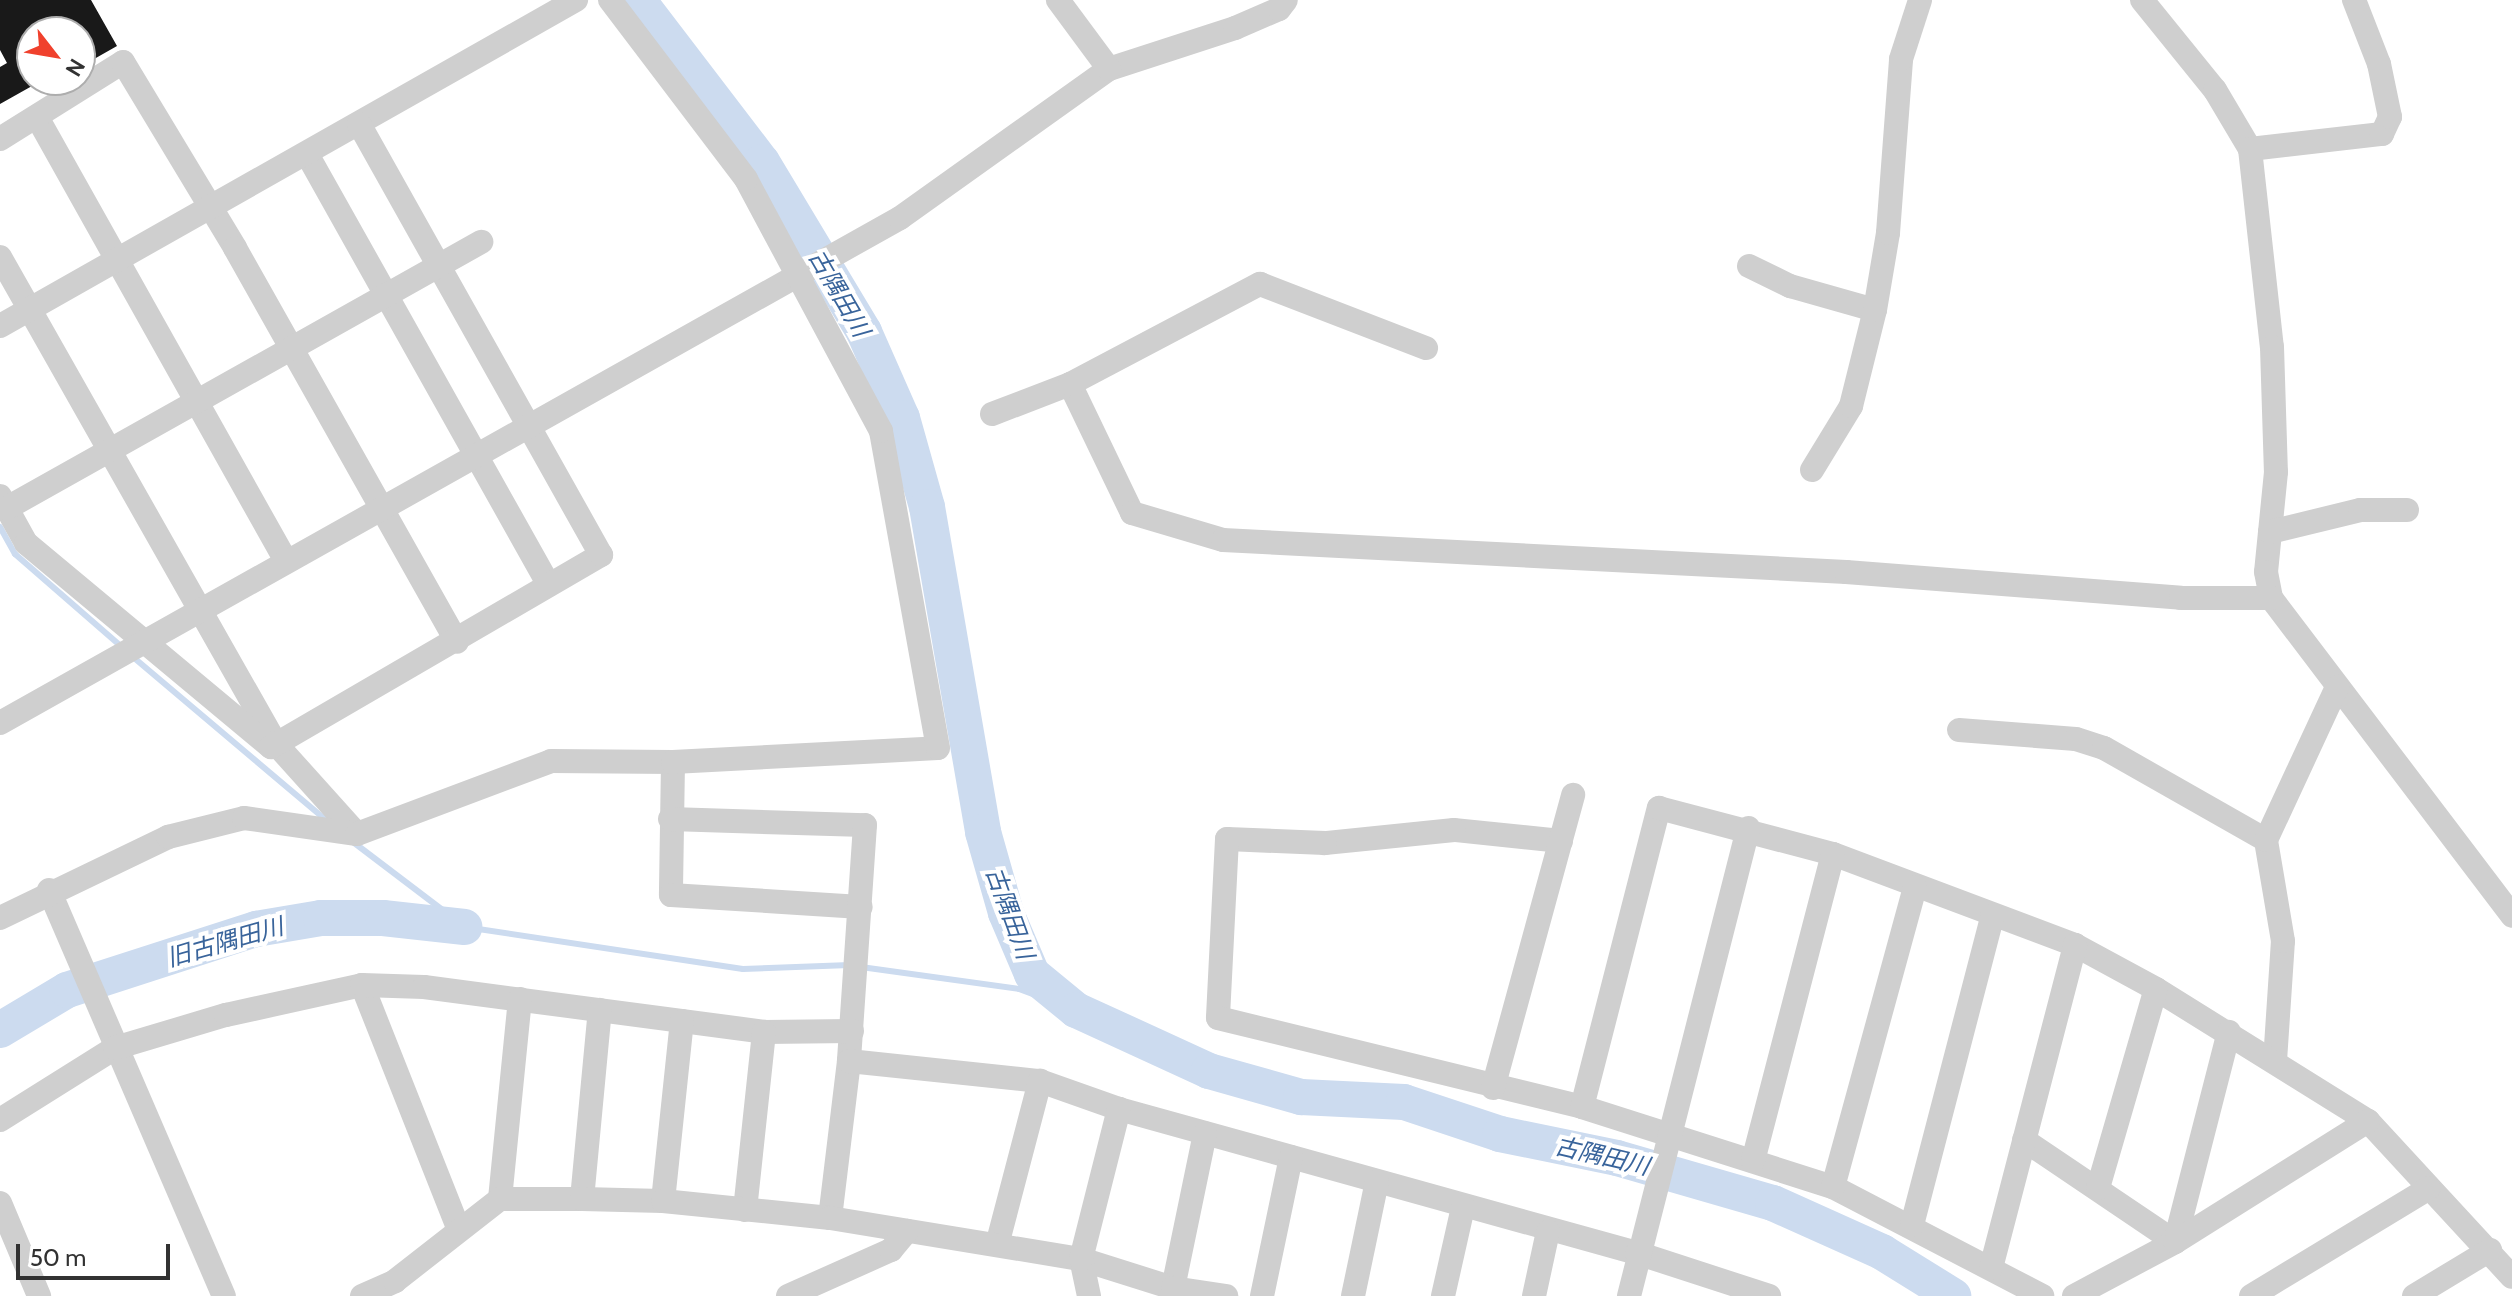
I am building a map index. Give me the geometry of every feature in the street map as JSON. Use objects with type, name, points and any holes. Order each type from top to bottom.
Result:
[{"type":"street","points":[[0,326],[576,0]]},
{"type":"street","points":[[0,918],[49,890],[168,837],[244,818],[357,834],[551,761],[673,762],[938,748],[881,431],[746,179],[610,0]]},
{"type":"street","points":[[1058,0],[1109,69]]},
{"type":"street","points":[[0,723],[900,218],[1109,69],[1235,28],[1279,9],[1286,0]]},
{"type":"street","points":[[1812,470],[1851,406],[1875,310],[1888,233],[1901,59],[1920,0]]},
{"type":"street","points":[[2142,0],[2215,90],[2250,149],[2272,347],[2276,472],[2266,572],[2271,598],[2512,916]]},
{"type":"street","points":[[2250,149],[2382,134],[2390,117],[2379,64],[2354,0]]},
{"type":"street","points":[[4,128],[37,117],[123,62],[384,506],[457,642]]},
{"type":"street","points":[[37,117],[286,561]]},
{"type":"street","points":[[359,124],[440,264],[601,555],[457,642],[271,747],[141,642],[26,543],[3,502],[109,452],[294,350],[440,264],[481,242]]},
{"type":"street","points":[[307,154],[549,585]]},
{"type":"street","points":[[0,257],[276,744],[357,834]]},
{"type":"street","points":[[1749,266],[1790,286],[1875,310]]},
{"type":"street","points":[[992,414],[1070,384],[1260,284],[1426,348]]},
{"type":"street","points":[[1070,384],[1132,513],[1223,540],[1846,572],[2181,598],[2271,598]]},
{"type":"street","points":[[2270,532],[2360,510],[2407,510]]},
{"type":"street","points":[[2275,1061],[2283,941],[2266,840],[2337,687]]},
{"type":"street","points":[[1959,730],[2076,739],[2104,748],[2266,840]]},
{"type":"street","points":[[673,762],[671,895],[861,907]]},
{"type":"street","points":[[1493,1088],[1573,795]]},
{"type":"street","points":[[1582,1107],[1659,808],[1748,828],[1833,854],[2075,945],[2156,989],[2368,1121],[2512,1277]]},
{"type":"street","points":[[670,819],[865,825],[852,1031],[830,1218]]},
{"type":"street","points":[[1629,1296],[1637,1253],[1748,828]]},
{"type":"street","points":[[1561,841],[1454,830],[1325,843],[1227,839],[1218,1018],[1493,1088],[1582,1107],[1667,1138],[1833,1187],[1912,1225],[2042,1296]]},
{"type":"street","points":[[1753,1161],[1833,854]]},
{"type":"street","points":[[1833,1187],[1915,887]]},
{"type":"street","points":[[49,890],[224,1296]]},
{"type":"street","points":[[1912,1225],[1993,915]]},
{"type":"street","points":[[1991,1268],[2075,945]]},
{"type":"street","points":[[0,1120],[115,1048],[226,1015],[362,985],[520,999],[764,1032],[852,1031]]},
{"type":"street","points":[[362,985],[458,1227]]},
{"type":"street","points":[[2098,1188],[2156,989]]},
{"type":"street","points":[[500,1199],[520,999]]},
{"type":"street","points":[[582,1199],[600,1010]]},
{"type":"street","points":[[663,1201],[682,1021]]},
{"type":"street","points":[[745,1210],[764,1032]]},
{"type":"street","points":[[2175,1242],[2229,1032]]},
{"type":"street","points":[[849,1061],[1040,1081],[1119,1109],[1548,1231],[1637,1253],[1726,1289],[1769,1296]]},
{"type":"street","points":[[997,1245],[1040,1081]]},
{"type":"street","points":[[1089,1296],[1081,1259],[1119,1109]]},
{"type":"street","points":[[2074,1296],[2175,1242],[2368,1121]]},
{"type":"street","points":[[1173,1288],[1205,1133]]},
{"type":"street","points":[[2024,1140],[2175,1242]]},
{"type":"street","points":[[1262,1296],[1291,1157]]},
{"type":"street","points":[[1353,1296],[1377,1181]]},
{"type":"street","points":[[2251,1296],[2429,1188]]},
{"type":"street","points":[[362,1296],[395,1281],[458,1227],[500,1199],[663,1201],[830,1218],[1081,1259],[1173,1288],[1226,1296]]},
{"type":"street","points":[[0,1203],[39,1296]]},
{"type":"street","points":[[1443,1296],[1463,1207]]},
{"type":"street","points":[[788,1296],[891,1250],[907,1231]]},
{"type":"street","points":[[1534,1296],[1548,1231]]},
{"type":"street","points":[[2414,1296],[2490,1250]]},
{"type":"building","points":[[0,0],[91,0],[117,46],[96,58],[96,16],[16,16],[16,95],[0,104],[0,67],[7,63],[0,50]]},
{"type":"waterway","name":"古隅田川","points":[[638,0],[762,162],[864,332],[902,418],[927,507],[983,832],[1006,913],[1032,974],[1076,1010],[1209,1071],[1301,1097],[1404,1102],[1500,1134],[1617,1158],[1773,1203],[1882,1252],[1953,1296]]},
{"type":"waterway","points":[[0,527],[15,554],[122,647]]},
{"type":"waterway","points":[[133,657],[326,820]]},
{"type":"waterway","points":[[353,842],[465,927],[743,969],[850,965]]},
{"type":"waterway","name":"旧古隅田川","points":[[0,1030],[67,990],[256,929],[321,918],[383,918],[465,927]]},
{"type":"waterway","points":[[861,967],[1019,989],[1076,1010]]}]
